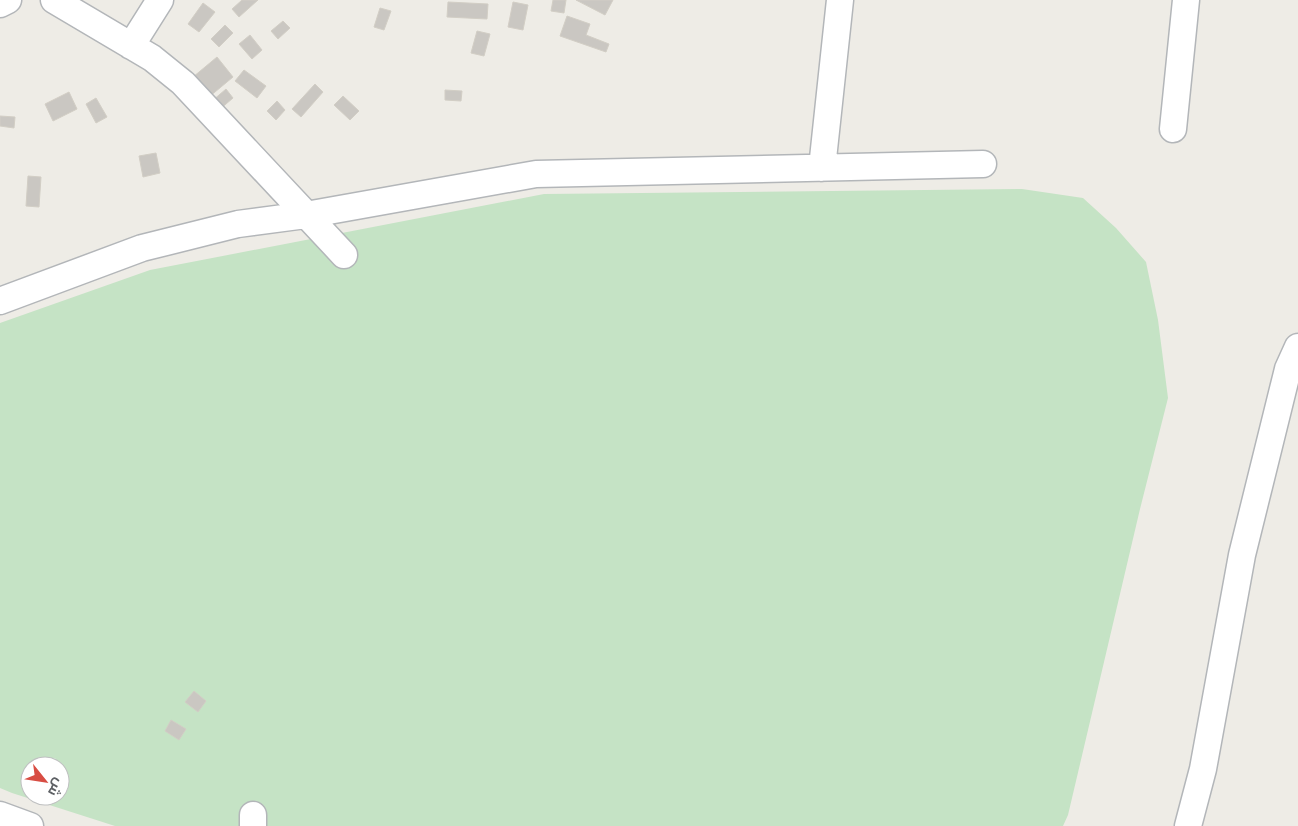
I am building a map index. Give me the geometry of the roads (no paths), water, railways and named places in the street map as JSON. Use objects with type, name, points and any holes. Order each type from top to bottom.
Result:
[{"type":"street","points":[[0,4],[8,0]]},
{"type":"street","points":[[54,0],[152,58],[182,83],[344,255]]},
{"type":"street","points":[[131,46],[160,0]]},
{"type":"street","points":[[822,168],[840,0]]},
{"type":"street","points":[[1173,129],[1186,0]]},
{"type":"street","points":[[0,301],[142,248],[238,224],[306,215],[536,174],[983,164]]},
{"type":"street","points":[[1188,826],[1203,769],[1242,555],[1295,363]]},
{"type":"street","points":[[0,815],[30,826]]}]
